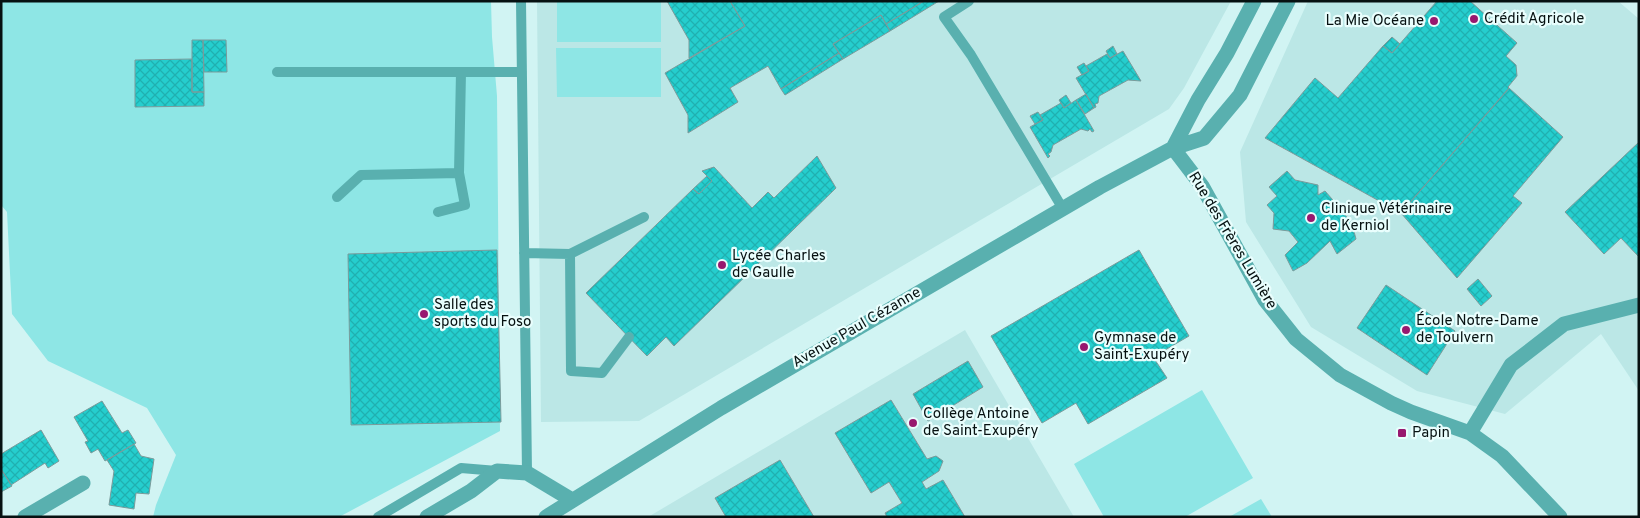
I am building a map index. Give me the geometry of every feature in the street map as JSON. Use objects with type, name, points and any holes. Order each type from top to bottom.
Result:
[{"type":"street","points":[[1173,148],[1254,1]]},
{"type":"street","name":"Avenue Paul Cézanne","points":[[546,517],[721,408],[1062,209],[1173,148],[1204,138],[1240,95],[1288,1]]},
{"type":"street","name":"Rue des Frères Lumière","points":[[1173,148],[1202,186],[1265,300],[1296,339],[1340,375],[1365,389],[1411,412],[1470,433],[1502,456],[1560,517]]},
{"type":"street","points":[[1470,433],[1511,365],[1564,324],[1639,305]]},
{"type":"street","points":[[427,517],[471,492],[497,471],[527,473],[572,500]]},
{"type":"street","points":[[25,517],[82,483]]},
{"type":"lane","points":[[521,1],[527,473]]},
{"type":"lane","points":[[969,1],[944,17],[971,55],[1062,209]]},
{"type":"lane","points":[[277,72],[522,72]]},
{"type":"lane","points":[[438,212],[465,205],[459,173],[461,72]]},
{"type":"lane","points":[[337,197],[361,174],[459,173]]},
{"type":"lane","points":[[524,253],[570,254],[644,217]]},
{"type":"lane","points":[[570,254],[571,371],[602,372],[629,337]]},
{"type":"lane","points":[[378,517],[462,468],[497,471]]},
{"type":"shaded area","points":[[1,1],[491,1],[497,96],[500,431],[339,517],[153,517],[176,455],[147,408],[48,361],[12,314],[7,212],[1,205]]},
{"type":"shaded area","name":"Lycée Charles de Gaulle","points":[[537,1],[1231,1],[1184,88],[1169,109],[639,421],[541,422]]},
{"type":"shaded area","points":[[557,1],[661,1],[661,42],[557,42]]},
{"type":"shaded area","points":[[1308,1],[1618,1],[1639,19],[1639,391],[1601,334],[1505,414],[1417,391],[1311,327],[1246,222],[1240,152]]},
{"type":"shaded area","points":[[556,48],[661,48],[661,97],[557,97]]},
{"type":"shaded area","name":"Collège Antoine de Saint-Exupéry","points":[[965,330],[1074,517],[648,517]]},
{"type":"shaded area","points":[[1202,390],[1253,478],[1185,517],[1104,517],[1074,464]]},
{"type":"shaded area","points":[[1261,499],[1272,517],[1229,517]]},
{"type":"building","points":[[667,1],[730,1],[745,26],[689,58],[689,40]]},
{"type":"building","points":[[730,1],[924,1],[886,24],[881,15],[833,44],[839,53],[781,89],[768,66],[730,88],[738,102],[688,133],[688,115],[665,73],[745,26]]},
{"type":"building","points":[[924,1],[939,1],[890,31],[886,24]]},
{"type":"building","points":[[1437,1],[1470,1],[1517,43],[1506,56],[1516,65],[1517,76],[1509,88],[1401,213],[1265,138],[1315,78],[1338,98],[1383,46],[1392,53]]},
{"type":"building","points":[[881,15],[890,31],[843,59],[833,44]]},
{"type":"building","points":[[1392,37],[1400,44],[1392,53],[1383,46]]},
{"type":"building","points":[[192,40],[203,40],[204,92],[192,92]]},
{"type":"building","points":[[203,40],[226,40],[227,72],[204,72]]},
{"type":"building","points":[[1113,46],[1117,54],[1110,58],[1106,51]]},
{"type":"building","points":[[1123,51],[1141,81],[1128,80],[1099,96],[1098,103],[1095,104],[1096,107],[1094,108],[1076,78],[1089,71],[1086,66],[1107,54],[1110,58]]},
{"type":"building","points":[[839,53],[843,59],[785,95],[781,89]]},
{"type":"building","points":[[192,59],[192,92],[204,92],[204,106],[135,107],[135,60]]},
{"type":"building","points":[[1084,63],[1089,71],[1082,75],[1077,67]]},
{"type":"building","points":[[1509,88],[1563,137],[1513,196],[1522,203],[1457,278],[1401,213]]},
{"type":"building","points":[[1086,94],[1094,108],[1085,114],[1076,100]]},
{"type":"building","points":[[1066,95],[1071,103],[1064,108],[1059,100]]},
{"type":"building","points":[[1076,100],[1094,131],[1081,129],[1053,145],[1048,158],[1030,127],[1043,120],[1040,115],[1061,103],[1064,108]]},
{"type":"building","points":[[1038,112],[1043,120],[1035,124],[1030,116]]},
{"type":"building","points":[[1639,142],[1639,257],[1621,238],[1604,254],[1565,212]]},
{"type":"building","points":[[817,156],[836,188],[674,346],[666,337],[647,356],[586,293],[693,189],[699,194],[712,181],[702,171],[714,167],[752,208],[768,192],[774,198]]},
{"type":"building","name":"Clinique Vétérinaire de Kerniol","points":[[1287,171],[1295,180],[1318,185],[1318,195],[1325,191],[1352,224],[1356,239],[1337,254],[1330,241],[1307,263],[1293,271],[1285,255],[1298,242],[1289,231],[1273,229],[1274,213],[1267,205],[1277,196],[1269,187]]},
{"type":"building","points":[[707,176],[712,181],[699,194],[693,189]]},
{"type":"building","name":"Salle des sports du Foso","points":[[497,250],[501,422],[351,425],[348,254]]},
{"type":"building","name":"Gymnase de Saint-Exupéry","points":[[1139,250],[1189,336],[1153,357],[1167,378],[1088,424],[1076,403],[1042,423],[991,336]]},
{"type":"building","points":[[1478,279],[1492,296],[1481,306],[1467,289]]},
{"type":"building","name":"École Notre-Dame de Toulvern","points":[[1386,285],[1455,331],[1427,375],[1357,328]]},
{"type":"building","points":[[968,361],[983,387],[928,421],[913,394]]},
{"type":"building","points":[[891,400],[927,459],[936,456],[943,461],[939,471],[922,482],[926,489],[943,480],[965,517],[887,517],[885,513],[902,503],[889,482],[871,493],[835,433]]},
{"type":"building","points":[[102,401],[122,433],[128,430],[136,443],[105,461],[98,449],[91,453],[85,442],[88,441],[74,417]]},
{"type":"building","points":[[41,430],[59,461],[48,468],[45,463],[11,485],[1,469],[1,454]]},
{"type":"building","points":[[134,444],[141,456],[154,459],[149,494],[136,493],[134,509],[109,505],[114,471],[107,460]]},
{"type":"building","points":[[780,460],[814,517],[726,517],[715,498]]},
{"type":"building","points":[[1,469],[12,486],[1,492]]},
{"type":"place","name":"Crédit Agricole","points":[[1474,19]]},
{"type":"place","name":"La Mie Océane","points":[[1434,21]]},
{"type":"place","name":"Clinique Vétérinaire de Kerniol","points":[[1311,218]]},
{"type":"place","name":"Lycée Charles de Gaulle","points":[[722,265]]},
{"type":"place","name":"Salle des sports du Foso","points":[[424,314]]},
{"type":"place","name":"École Notre-Dame de Toulvern","points":[[1406,330]]},
{"type":"place","name":"Gymnase de Saint-Exupéry","points":[[1084,347]]},
{"type":"place","name":"Collège Antoine de Saint-Exupéry","points":[[913,423]]},
{"type":"place","name":"Papin","points":[[1402,433]]}]
